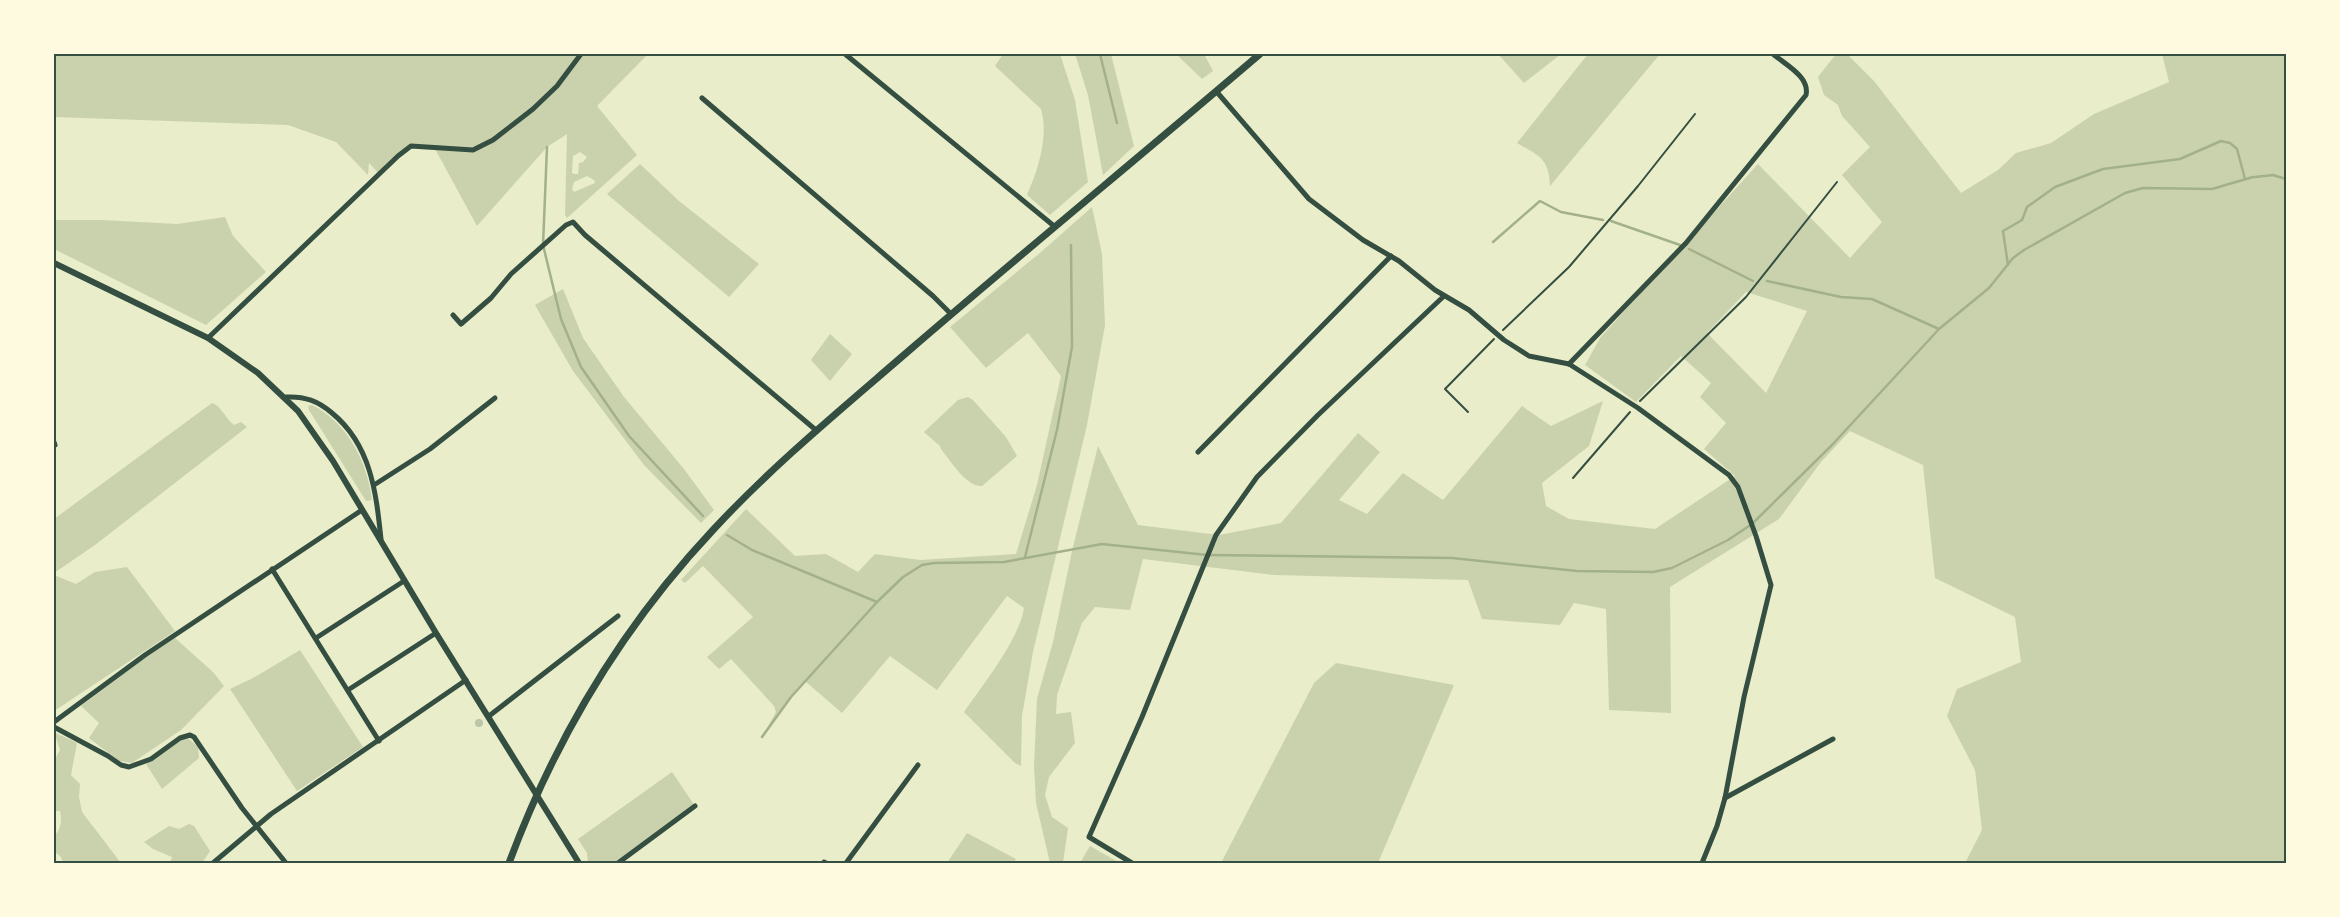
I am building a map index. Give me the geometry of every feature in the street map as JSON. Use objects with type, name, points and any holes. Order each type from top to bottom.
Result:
[{"type":"main road","points":[[509,863],[536,793],[584,700],[643,611],[715,527],[818,431],[951,314],[1260,54]]},
{"type":"street","points":[[208,338],[398,156],[411,146],[473,150],[493,140],[533,109],[557,86],[581,54]]},
{"type":"street","points":[[845,54],[870,72],[1054,226]]},
{"type":"street","points":[[1569,364],[1686,244],[1806,95],[1808,87],[1804,80],[1773,54]]},
{"type":"street","points":[[1216,90],[1309,199],[1362,240],[1391,256],[1444,296],[1469,310],[1498,335],[1529,356],[1569,364],[1635,406],[1729,475],[1738,487],[1771,585],[1744,697],[1724,798],[1717,826],[1702,863]]},
{"type":"street","points":[[702,98],[933,296],[951,314]]},
{"type":"street","points":[[453,316],[461,324],[491,298],[511,274],[566,225],[573,222],[585,235],[818,431]]},
{"type":"street","points":[[1198,452],[1391,256]]},
{"type":"street","points":[[54,262],[208,338],[249,366],[286,397],[310,425],[436,634],[580,863]]},
{"type":"street","points":[[1132,863],[1089,837],[1142,717],[1216,535],[1257,477],[1318,415],[1444,296]]},
{"type":"street","points":[[286,397],[303,397],[316,401],[343,422],[363,452],[374,485],[381,542]]},
{"type":"street","points":[[374,485],[430,449],[495,398]]},
{"type":"street","points":[[54,722],[145,655],[362,510]]},
{"type":"street","points":[[272,569],[379,741]]},
{"type":"street","points":[[316,638],[404,581]]},
{"type":"street","points":[[489,716],[618,616]]},
{"type":"street","points":[[348,690],[436,634]]},
{"type":"street","points":[[213,863],[256,826],[318,780],[379,741],[466,680]]},
{"type":"street","points":[[54,727],[108,756],[121,766],[129,768],[151,759],[180,738],[190,735],[194,737],[256,826],[286,863]]},
{"type":"street","points":[[1724,798],[1833,740]]},
{"type":"street","points":[[846,863],[918,765]]},
{"type":"street","points":[[618,863],[695,806]]},
{"type":"path","points":[[1468,412],[1445,389],[1569,267],[1638,186],[1695,114]]},
{"type":"path","points":[[1573,478],[1635,406],[1746,297],[1837,182]]},
{"type":"green space","points":[[54,54],[648,54],[597,106],[637,155],[567,218],[565,215],[567,134],[547,147],[477,226],[434,147],[411,146],[379,174],[369,163],[368,175],[336,142],[288,125],[54,117]],"holes":[[[580,152],[587,157],[583,162],[579,163],[578,174],[575,174],[572,173],[573,156]],[[587,176],[594,180],[595,183],[574,192],[572,189],[574,182]]]},
{"type":"green space","points":[[1003,54],[1060,54],[1075,100],[1088,182],[1050,215],[1027,195],[1035,175],[1043,142],[1044,131],[1041,109],[995,66]]},
{"type":"green space","points":[[1075,54],[1111,54],[1134,146],[1103,175],[1088,95]]},
{"type":"green space","points":[[1176,54],[1204,54],[1213,71],[1202,79]]},
{"type":"green space","points":[[1498,54],[1561,54],[1524,83]]},
{"type":"green space","points":[[1588,54],[1660,54],[1550,186],[1548,169],[1545,164],[1537,155],[1517,143]]},
{"type":"green space","points":[[1836,54],[1847,54],[1874,81],[1961,193],[1998,170],[2016,153],[2051,143],[2094,114],[2169,82],[2162,54],[2286,54],[2286,863],[1965,863],[1982,830],[1975,770],[1947,716],[1957,689],[2021,662],[2015,617],[1935,578],[1923,465],[1850,431],[1821,462],[1779,519],[1670,587],[1671,713],[1609,710],[1606,609],[1574,603],[1560,625],[1482,619],[1468,580],[1274,575],[1143,559],[1130,610],[1095,607],[1082,623],[1057,695],[1056,714],[1071,712],[1075,743],[1049,777],[1045,795],[1052,817],[1068,828],[1063,863],[1050,863],[1036,803],[1034,766],[1037,699],[1053,642],[1072,551],[1098,446],[1138,525],[1219,535],[1281,523],[1358,433],[1380,452],[1339,500],[1367,514],[1403,473],[1443,500],[1522,406],[1551,426],[1603,401],[1589,446],[1542,483],[1546,506],[1569,519],[1655,529],[1735,476],[1704,449],[1726,423],[1700,397],[1711,383],[1681,356],[1636,402],[1585,365],[1600,338],[1758,164],[1850,258],[1882,222],[1842,175],[1870,147],[1842,116],[1838,105],[1824,95],[1818,77]],"holes":[[[1746,292],[1807,311],[1766,393],[1707,333]]]},
{"type":"green space","points":[[640,164],[679,201],[759,264],[729,297],[607,194]]},
{"type":"green space","points":[[1092,207],[1102,254],[1105,325],[1087,425],[1033,652],[1022,716],[1021,766],[1015,763],[964,712],[1008,648],[1021,621],[1024,608],[1007,596],[937,690],[890,656],[842,713],[805,681],[762,737],[776,712],[774,706],[731,659],[719,669],[707,657],[753,617],[703,566],[685,583],[681,580],[746,509],[795,556],[826,554],[858,572],[875,554],[920,560],[1016,554],[1037,485],[1061,376],[1028,333],[986,368],[950,327]]},
{"type":"green space","points":[[225,217],[233,236],[266,272],[206,325],[54,249],[54,220],[102,220],[177,224]]},
{"type":"green space","points":[[563,289],[583,338],[624,397],[684,469],[714,510],[701,523],[644,465],[573,371],[535,305]]},
{"type":"green space","points":[[830,334],[852,354],[830,381],[811,360]]},
{"type":"green space","points":[[968,397],[973,400],[1006,437],[1017,456],[982,486],[976,485],[964,478],[940,446],[924,432],[958,400]]},
{"type":"green space","points":[[212,403],[219,407],[234,425],[241,422],[247,427],[95,545],[54,573],[54,519]]},
{"type":"green space","points":[[312,405],[336,422],[354,445],[366,472],[372,500],[366,501],[309,410],[308,406]]},
{"type":"green space","points":[[127,567],[175,631],[54,711],[54,575],[76,584],[95,572]]},
{"type":"green space","points":[[175,638],[213,672],[224,686],[181,730],[132,763],[119,761],[89,738],[99,723],[81,706],[145,657]]},
{"type":"green space","points":[[300,650],[363,747],[297,791],[230,689],[253,678]]},
{"type":"green space","points":[[1336,663],[1454,685],[1378,863],[1221,863],[1314,683]]},
{"type":"green space","points":[[54,732],[77,743],[71,775],[80,784],[79,797],[82,812],[121,863],[64,863],[54,851],[54,836],[60,828],[61,818],[60,811],[54,811],[54,761],[60,750]]},
{"type":"green space","points":[[188,738],[198,747],[199,758],[162,789],[146,764],[182,739]]},
{"type":"green space","points":[[672,772],[695,806],[614,863],[588,863],[587,853],[578,839]]},
{"type":"green space","points":[[189,824],[194,826],[210,851],[202,863],[170,863],[172,857],[153,849],[144,842],[169,826],[179,829]]},
{"type":"green space","points":[[967,833],[1016,859],[1013,863],[947,863]]},
{"type":"green space","points":[[1090,846],[1120,863],[1080,863]]},
{"type":"building","points":[[479,719],[483,723],[479,727],[475,723]]},
{"type":"waterway","points":[[1100,54],[1117,123]]},
{"type":"waterway","points":[[2008,265],[2003,231],[2022,220],[2027,207],[2055,187],[2103,169],[2180,159],[2221,141],[2230,143],[2237,149],[2245,179]]},
{"type":"waterway","points":[[547,147],[543,245],[561,319],[581,367],[629,436],[703,516]]},
{"type":"waterway","points":[[2255,177],[2273,175],[2286,179]]},
{"type":"waterway","points":[[1208,555],[1452,558],[1577,571],[1653,572],[1672,568],[1728,540],[1752,524],[1832,445],[1939,329],[1989,288],[2013,258],[2024,250],[2125,193],[2143,188],[2212,189],[2253,177]]},
{"type":"waterway","points":[[1493,242],[1540,201],[1561,212],[1603,220]]},
{"type":"waterway","points":[[1611,221],[1680,245]]},
{"type":"waterway","points":[[1025,557],[1057,430],[1072,347],[1071,245]]},
{"type":"waterway","points":[[1689,249],[1753,281]]},
{"type":"waterway","points":[[1767,281],[1841,297],[1872,299],[1939,329]]},
{"type":"waterway","points":[[727,535],[752,550],[877,602],[903,577],[922,565],[934,563],[1004,562],[1102,544],[1207,555]]},
{"type":"waterway","points":[[762,737],[791,697],[877,602]]}]
